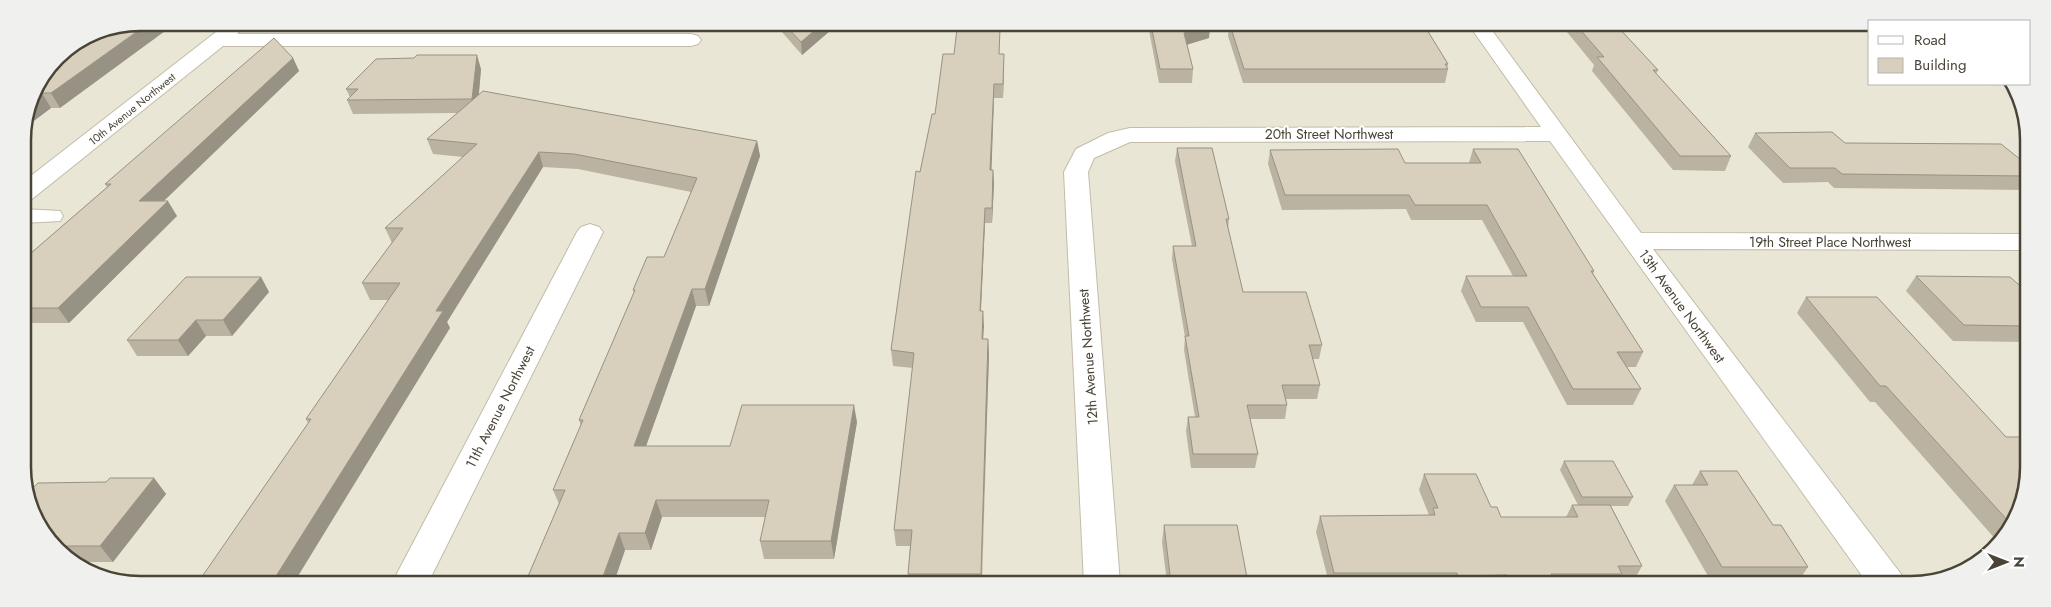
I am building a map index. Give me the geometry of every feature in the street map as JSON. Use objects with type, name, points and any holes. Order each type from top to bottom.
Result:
[{"type":"street","name":"10th Avenue Northwest","points":[[31,188],[229,31]]},
{"type":"street","name":"13th Avenue Northwest","points":[[1482,31],[1634,241],[1882,576]]},
{"type":"street","points":[[218,40],[692,40]]},
{"type":"street","name":"20th Street Northwest","points":[[1102,144],[1130,135],[1184,133],[1558,134]]},
{"type":"street","name":"12th Avenue Northwest","points":[[1102,144],[1084,154],[1076,172],[1102,576]]},
{"type":"street","points":[[31,216],[51,216]]},
{"type":"street","name":"11th Avenue Northwest","points":[[413,576],[590,232]]},
{"type":"street","name":"19th Street Place Northwest","points":[[1634,241],[2020,242]]},
{"type":"shaded area","points":[[133,31],[1868,31],[1868,85],[1989,85],[2012,101],[2018,119],[2020,137],[2000,138],[2020,153],[2019,481],[2011,509],[1994,537],[1981,537],[1981,550],[1953,567],[1932,574],[1918,576],[140,576],[112,572],[98,567],[86,561],[63,544],[46,521],[33,488],[31,474],[31,133],[33,119],[46,86],[63,63],[92,42],[119,33]]},
{"type":"shaded area","points":[[1989,85],[2004,85],[2012,101]]},
{"type":"shaded area","points":[[1999,137],[2020,137],[2020,153]]},
{"type":"building","points":[[138,31],[51,93],[42,93],[58,68],[74,54],[92,42],[119,33]]},
{"type":"building","points":[[791,31],[814,31],[801,42]]},
{"type":"building","points":[[957,31],[1000,31],[999,54],[1004,54],[1003,84],[994,84],[990,170],[993,170],[992,208],[985,208],[980,311],[983,311],[982,339],[988,339],[981,574],[908,574],[912,530],[894,530],[914,353],[891,350],[916,171],[920,172],[932,114],[935,114],[943,54],[954,54]]},
{"type":"building","points":[[1152,31],[1190,31],[1184,33],[1193,69],[1160,69]]},
{"type":"building","points":[[1232,31],[1428,31],[1448,64],[1445,64],[1448,69],[1244,69]]},
{"type":"building","points":[[1581,31],[1622,31],[1658,70],[1653,70],[1731,156],[1680,156],[1597,57],[1604,57]]},
{"type":"building","points":[[274,38],[293,58],[139,201],[168,201],[58,308],[31,308],[31,253],[111,184],[105,184]]},
{"type":"building","points":[[417,55],[477,55],[472,99],[347,100],[358,89],[346,89],[376,59],[414,58]]},
{"type":"building","points":[[483,91],[757,141],[705,289],[692,289],[634,446],[730,446],[742,405],[854,405],[831,541],[760,541],[769,500],[656,500],[645,533],[619,533],[603,576],[528,576],[565,490],[553,490],[583,420],[579,420],[635,290],[633,290],[647,257],[664,257],[697,178],[574,154],[539,152],[436,311],[443,311],[276,576],[202,576],[311,419],[306,419],[400,283],[362,283],[403,228],[385,228],[477,144],[427,139]]},
{"type":"building","points":[[1832,132],[1845,143],[2001,144],[2020,159],[2020,176],[1842,174],[1835,168],[1790,168],[1755,133]]},
{"type":"building","points":[[1177,148],[1212,148],[1229,219],[1226,219],[1243,292],[1306,292],[1322,345],[1309,345],[1320,385],[1282,385],[1287,405],[1247,405],[1258,454],[1193,454],[1188,417],[1199,417],[1185,336],[1189,336],[1173,246],[1196,246]]},
{"type":"building","points":[[1398,149],[1405,163],[1481,163],[1473,149],[1518,149],[1594,271],[1591,271],[1643,352],[1617,352],[1641,389],[1573,389],[1528,307],[1481,307],[1466,276],[1527,276],[1487,205],[1415,205],[1409,195],[1285,195],[1270,150]]},
{"type":"building","points":[[1916,276],[2010,277],[2020,286],[2020,326],[1964,325]]},
{"type":"building","points":[[186,277],[261,277],[223,320],[196,320],[178,340],[127,340]]},
{"type":"building","points":[[1806,297],[1877,297],[2006,437],[2020,437],[2019,481],[2016,495],[2006,519],[1886,386],[1880,386]]},
{"type":"building","points":[[1564,461],[1613,461],[1633,497],[1582,497]]},
{"type":"building","points":[[1700,471],[1737,471],[1773,525],[1781,525],[1808,567],[1722,567],[1674,485],[1708,485]]},
{"type":"building","points":[[1424,474],[1476,474],[1491,507],[1497,507],[1501,517],[1578,517],[1572,505],[1610,505],[1642,566],[1618,566],[1622,574],[1551,574],[1552,576],[1458,576],[1457,573],[1334,573],[1320,516],[1435,515],[1433,508],[1438,508]]},
{"type":"building","points":[[110,478],[154,478],[100,546],[65,546],[46,521],[33,488],[38,483],[106,482]]},
{"type":"building","points":[[1164,525],[1237,525],[1247,576],[1170,576]]}]
